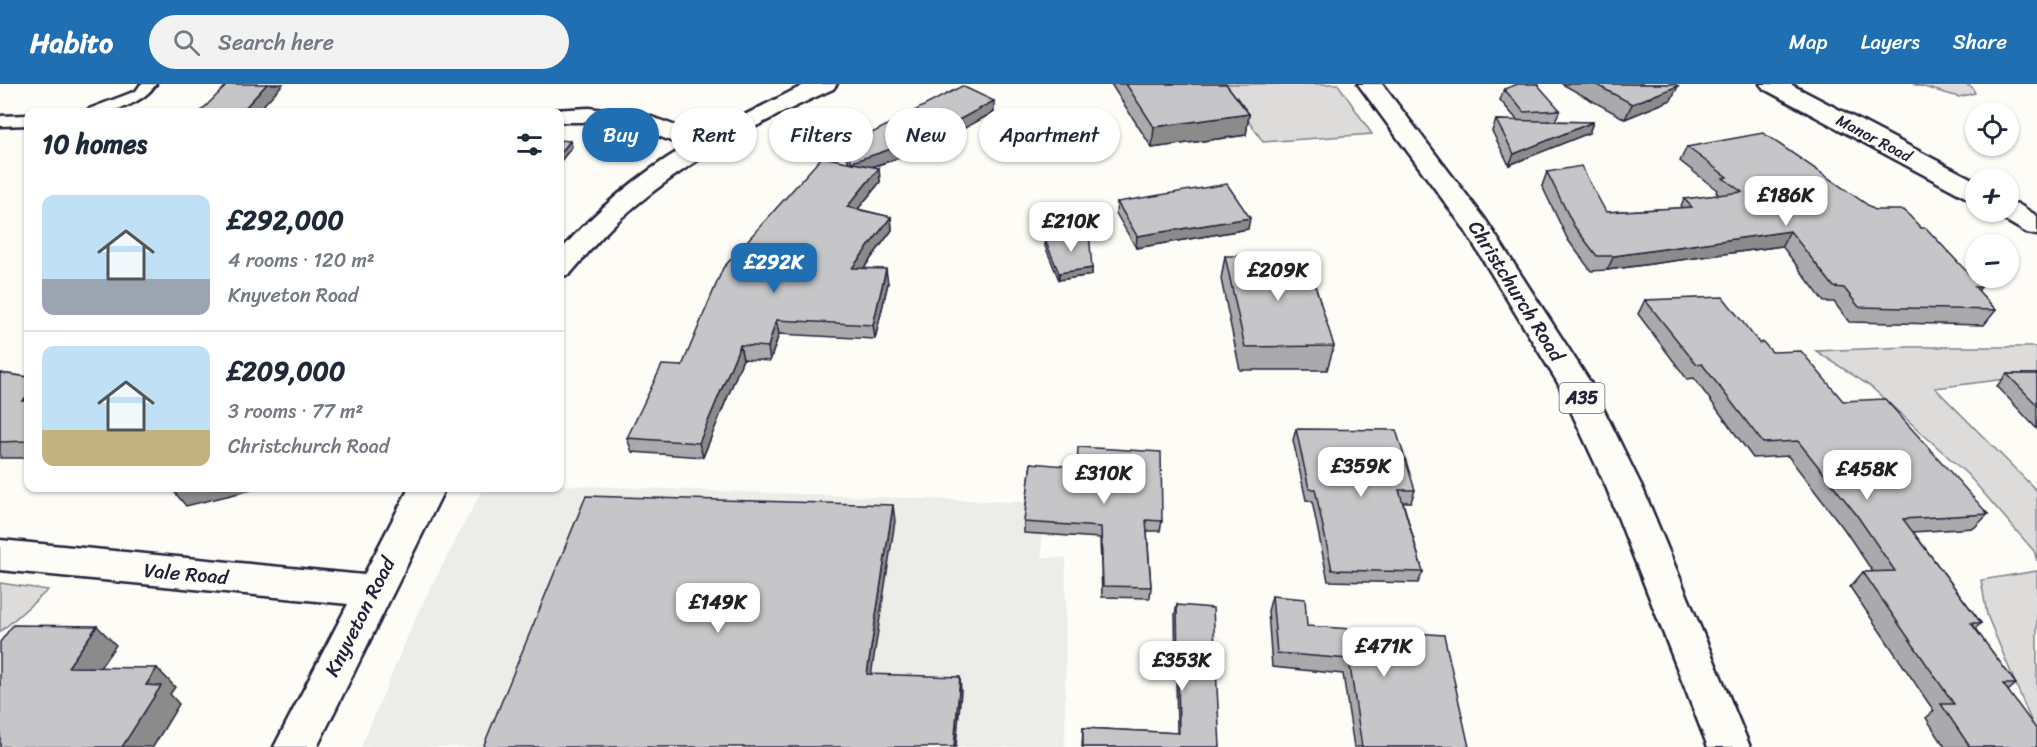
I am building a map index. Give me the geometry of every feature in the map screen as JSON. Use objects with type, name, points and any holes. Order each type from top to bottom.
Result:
[{"type":"street","points":[[757,116],[791,98],[825,84]]},
{"type":"street","name":"Christchurch Road","points":[[1370,84],[1475,225],[1574,382],[1625,489],[1729,747]]},
{"type":"street","name":"Manor Road","points":[[1772,84],[1965,186]]},
{"type":"street","points":[[564,115],[590,115],[648,123],[671,132]]},
{"type":"street","points":[[564,264],[615,209],[680,162]]},
{"type":"street","points":[[2019,207],[2037,203]]},
{"type":"street","points":[[2019,216],[2037,227]]},
{"type":"street","name":"Knyveton Road","points":[[295,747],[372,591],[425,492]]},
{"type":"street","name":"Vale Road","points":[[0,555],[372,591]]},
{"type":"lane","points":[[104,108],[141,94],[149,84]]},
{"type":"lane","points":[[0,121],[24,120]]},
{"type":"shaded area","points":[[1224,84],[1338,84],[1372,134],[1263,142]]},
{"type":"shaded area","points":[[1913,84],[1964,84],[1972,87],[1975,93],[1959,97]]},
{"type":"shaded area","points":[[1908,347],[2037,347],[2037,375],[1935,388],[2037,491],[2037,561],[2034,551],[1968,475],[1870,386],[1816,351]]},
{"type":"shaded area","points":[[564,485],[1041,503],[1042,557],[1066,558],[1065,747],[361,747],[418,612],[481,492],[564,492]]},
{"type":"shaded area","points":[[2037,571],[2037,735],[1987,615],[1981,580]]},
{"type":"shaded area","points":[[0,583],[48,590],[0,632]]},
{"type":"building","points":[[228,84],[267,84],[245,108],[204,108]]},
{"type":"building","points":[[1126,84],[1226,84],[1249,114],[1154,127]]},
{"type":"building","points":[[1518,84],[1537,84],[1560,110],[1524,112],[1504,89]]},
{"type":"building","points":[[1595,84],[1674,84],[1678,86],[1632,104]]},
{"type":"building","points":[[962,86],[994,101],[967,116],[967,108],[920,108]]},
{"type":"building","points":[[1496,120],[1593,122],[1514,154]]},
{"type":"building","points":[[885,126],[885,151],[873,155],[873,132]]},
{"type":"building","points":[[1763,133],[1875,210],[1904,210],[1921,228],[1926,228],[1965,270],[1965,288],[1976,288],[1996,310],[1859,307],[1844,288],[1834,287],[1790,231],[1614,256],[1597,256],[1574,226],[1547,172],[1581,166],[1606,212],[1692,207],[1684,199],[1742,192],[1723,178],[1727,177],[1687,147]]},
{"type":"building","points":[[564,140],[570,141],[564,149]]},
{"type":"building","points":[[818,162],[848,162],[879,168],[847,207],[891,217],[852,268],[886,269],[873,325],[776,320],[768,347],[740,345],[699,443],[627,438],[662,365],[682,366],[723,268]]},
{"type":"building","points":[[1227,184],[1250,218],[1137,236],[1117,202]]},
{"type":"building","points":[[1089,233],[1092,268],[1059,273],[1045,240]]},
{"type":"building","points":[[1225,256],[1306,256],[1334,346],[1245,347]]},
{"type":"building","points":[[1723,297],[1759,343],[1763,342],[1772,352],[1801,351],[1843,401],[1885,399],[1988,514],[1903,519],[1981,623],[1971,623],[2016,684],[2003,684],[2037,730],[2037,747],[1970,747],[1941,704],[1954,704],[1863,572],[1895,571],[1856,514],[1798,441],[1763,443],[1702,364],[1696,364],[1645,300]]},
{"type":"building","points":[[0,373],[24,376],[24,399],[22,401],[24,401],[24,441],[0,442]]},
{"type":"building","points":[[2007,374],[2037,374],[2037,405]]},
{"type":"building","points":[[1296,429],[1396,430],[1415,490],[1399,490],[1423,572],[1332,570],[1315,489],[1309,489]]},
{"type":"building","points":[[1078,447],[1161,452],[1162,521],[1146,520],[1151,587],[1103,586],[1101,527],[1024,522],[1031,463],[1077,467]]},
{"type":"building","points":[[586,496],[893,505],[867,674],[960,677],[954,747],[483,747]]},
{"type":"building","points":[[1272,596],[1305,599],[1307,626],[1444,635],[1469,747],[1362,747],[1349,659],[1277,653]]},
{"type":"building","points":[[1177,605],[1213,608],[1220,747],[1083,747],[1083,728],[1179,733]]},
{"type":"building","points":[[13,625],[97,626],[68,667],[157,668],[146,685],[161,686],[122,747],[0,747],[0,642]]}]
